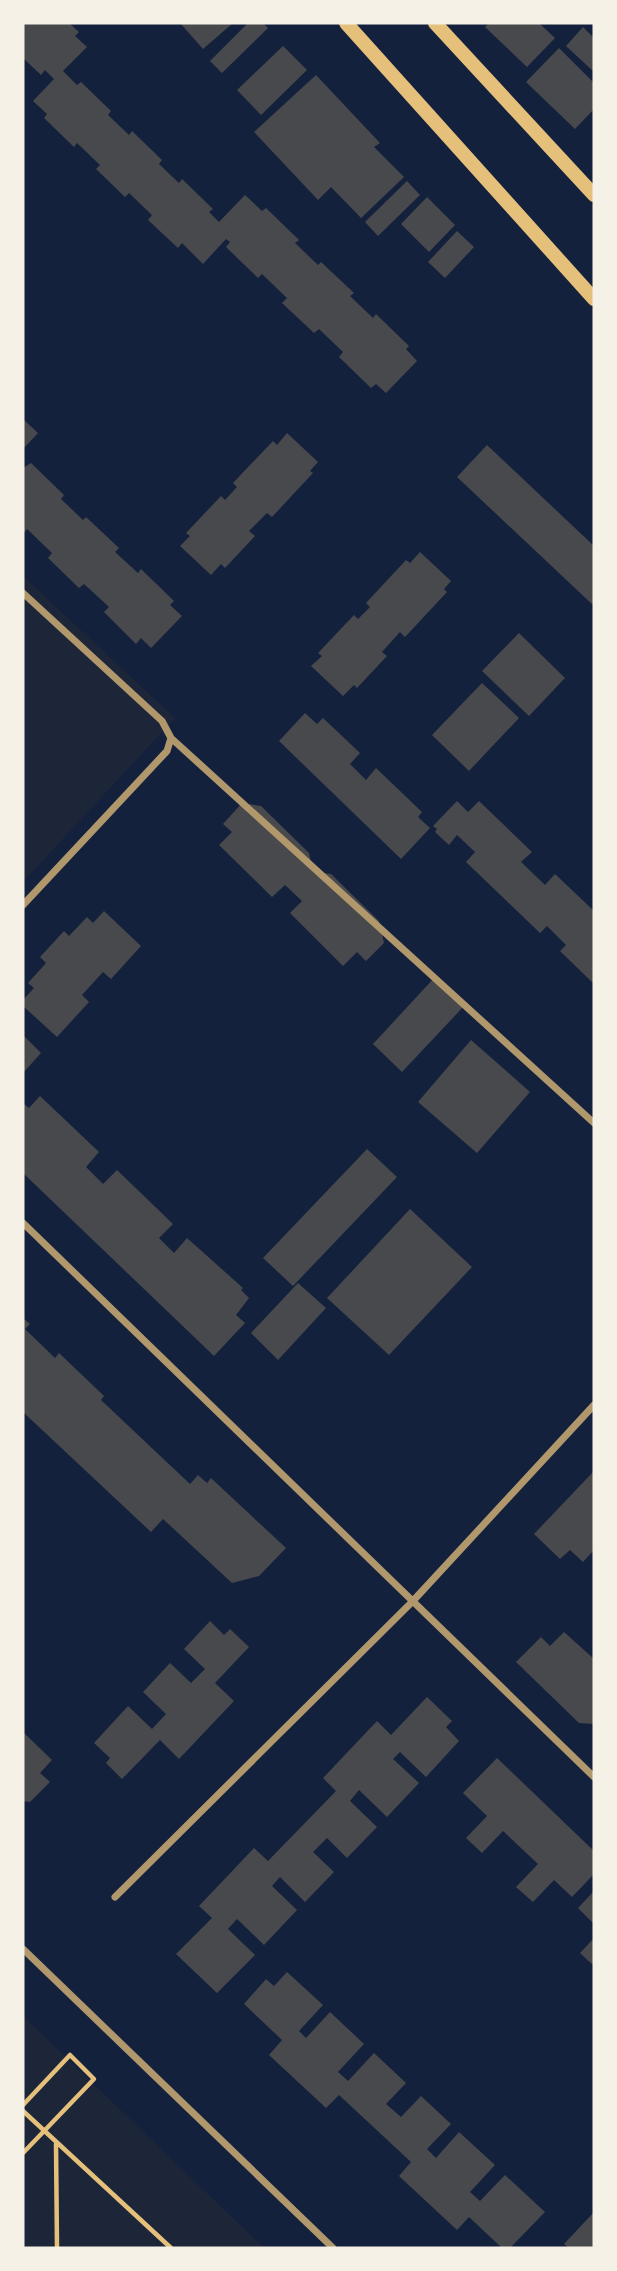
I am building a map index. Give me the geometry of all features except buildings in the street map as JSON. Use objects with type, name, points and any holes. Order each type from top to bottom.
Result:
[{"type":"main road","points":[[346,23],[594,299]]},
{"type":"main road","points":[[435,23],[594,195]]},
{"type":"street","points":[[23,593],[162,721],[171,738],[594,1123]]},
{"type":"street","points":[[23,905],[167,751],[171,738]]},
{"type":"street","points":[[23,1223],[594,1777]]},
{"type":"street","points":[[115,1896],[412,1602],[594,1405]]},
{"type":"street","points":[[23,1949],[333,2248]]},
{"type":"path","points":[[23,2105],[70,2055],[94,2078],[23,2153]]},
{"type":"path","points":[[23,2111],[172,2248]]},
{"type":"path","points":[[56,2143],[57,2248]]},
{"type":"shaded area","points":[[23,576],[175,718],[23,882]]},
{"type":"shaded area","points":[[23,2016],[264,2248],[23,2248]]}]
